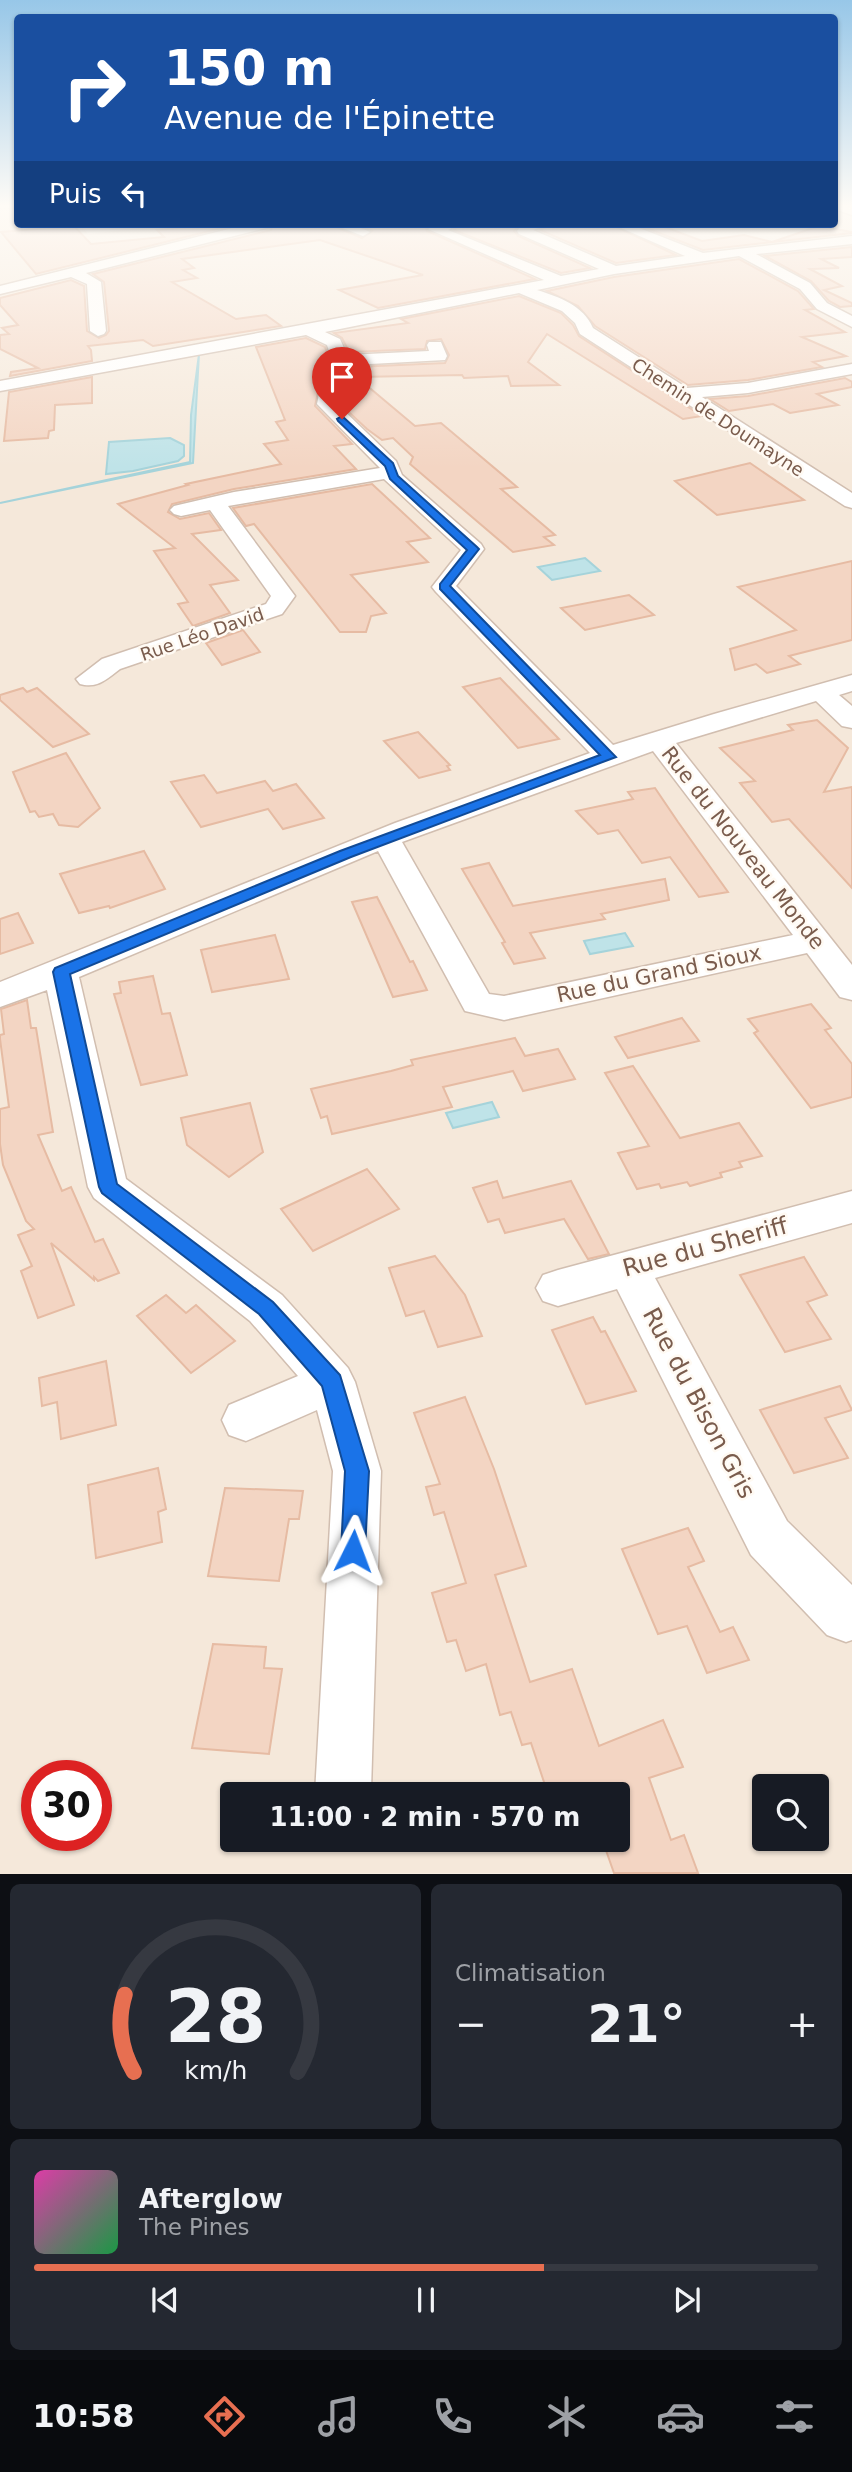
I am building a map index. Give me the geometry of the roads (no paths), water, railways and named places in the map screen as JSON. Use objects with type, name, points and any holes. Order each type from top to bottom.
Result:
[{"type":"street","points":[[95,293],[98,331]]},
{"type":"street","points":[[0,386],[491,293]]},
{"type":"street","name":"Chemin de Doumayne","points":[[532,293],[570,309],[580,316],[586,331],[852,502]]},
{"type":"street","points":[[811,293],[822,306],[852,322]]},
{"type":"street","points":[[308,330],[334,342],[351,389],[325,398],[326,404],[389,465],[393,477],[473,549],[444,587],[609,757]]},
{"type":"street","points":[[342,360],[439,356],[435,345]]},
{"type":"street","points":[[681,394],[748,388],[852,369]]},
{"type":"street","points":[[181,510],[234,498],[392,472]]},
{"type":"street","name":"Rue Léo David","points":[[89,679],[111,664],[274,609],[283,596],[216,504]]},
{"type":"street","points":[[0,995],[383,839],[659,740],[852,683]]},
{"type":"street","points":[[820,691],[852,720]]},
{"type":"street","name":"Rue du Nouveau Monde","points":[[659,740],[852,989]]},
{"type":"street","name":"Rue du Grand Sioux","points":[[383,839],[395,852],[477,1003],[504,1008],[814,941]]},
{"type":"street","points":[[61,972],[108,1187],[266,1308],[332,1381],[357,1471],[342,1782]]},
{"type":"street","name":"Rue du Sheriff","points":[[558,1288],[852,1207]]},
{"type":"street","name":"Rue du Bison Gris","points":[[628,1268],[769,1538],[846,1616]]},
{"type":"street","points":[[246,1420],[332,1381]]},
{"type":"water","points":[[199,354],[193,463],[0,503],[190,462],[191,415]]},
{"type":"water","points":[[170,438],[184,445],[184,456],[178,461],[106,474],[109,442]]},
{"type":"water","points":[[585,558],[600,571],[552,580],[538,567]]},
{"type":"water","points":[[625,933],[633,946],[590,954],[584,941]]},
{"type":"water","points":[[492,1102],[499,1117],[453,1128],[446,1113]]}]
